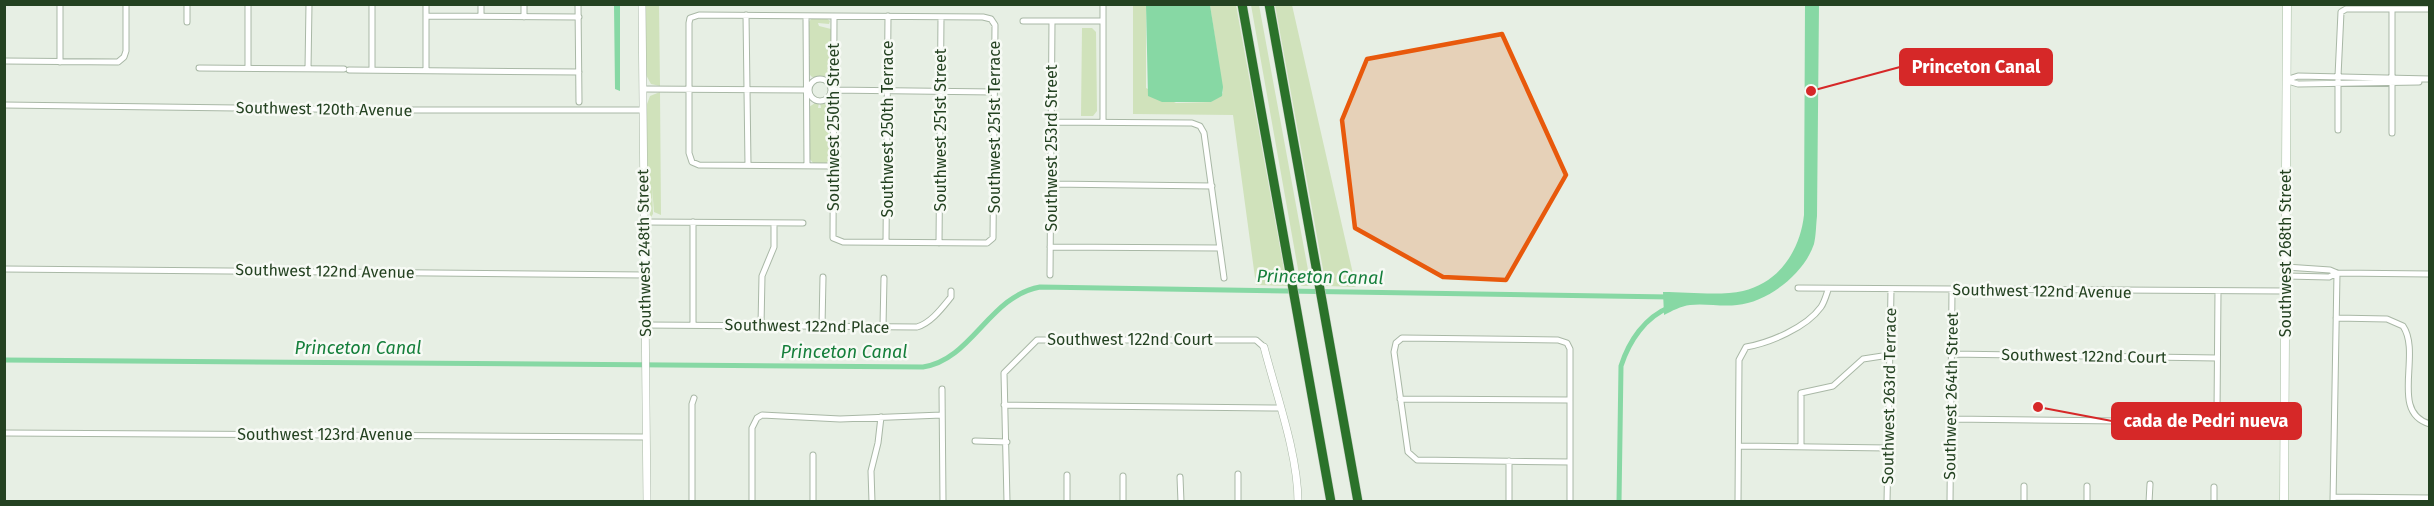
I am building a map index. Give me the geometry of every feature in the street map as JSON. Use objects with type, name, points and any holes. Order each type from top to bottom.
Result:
[{"type":"highway","points":[[1242,4],[1331,501]]},
{"type":"highway","points":[[1269,4],[1358,501]]},
{"type":"main road","name":"Southwest 268th Street","points":[[2284,501],[2287,4]]},
{"type":"street","points":[[60,4],[60,62]]},
{"type":"street","points":[[4,61],[110,63],[123,59],[126,51],[126,4]]},
{"type":"street","points":[[187,4],[187,22]]},
{"type":"street","points":[[248,4],[248,68]]},
{"type":"street","points":[[308,69],[309,4]]},
{"type":"street","points":[[372,4],[372,70]]},
{"type":"street","points":[[426,4],[426,70]]},
{"type":"street","points":[[481,4],[481,16]]},
{"type":"street","points":[[524,4],[524,17]]},
{"type":"street","points":[[578,4],[579,102]]},
{"type":"street","name":"Southwest 248th Street","points":[[642,4],[647,501]]},
{"type":"street","points":[[1102,4],[1103,122]]},
{"type":"street","points":[[2338,130],[2341,12],[2346,9],[2430,9]]},
{"type":"street","points":[[2392,9],[2392,133]]},
{"type":"street","points":[[746,15],[748,165]]},
{"type":"street","points":[[426,16],[579,17]]},
{"type":"street","points":[[833,166],[699,165],[692,163],[690,159],[688,23],[693,16],[941,17]]},
{"type":"street","points":[[806,16],[807,166]]},
{"type":"street","name":"Southwest 250th Street","points":[[834,16],[832,90],[834,239],[843,242],[886,242]]},
{"type":"street","name":"Southwest 250th Terrace","points":[[886,242],[888,16]]},
{"type":"street","name":"Southwest 251st Terrace","points":[[939,243],[987,243],[993,237],[994,24],[990,18],[941,17]]},
{"type":"street","name":"Southwest 251st Street","points":[[939,243],[941,17]]},
{"type":"street","points":[[1023,21],[1103,21]]},
{"type":"street","name":"Southwest 253rd Street","points":[[1050,275],[1052,21]]},
{"type":"street","points":[[199,68],[579,72]]},
{"type":"street","points":[[2286,80],[2298,76],[2338,76],[2392,81]]},
{"type":"street","points":[[808,90],[812,82],[821,79],[832,90]]},
{"type":"street","points":[[2286,80],[2298,84],[2430,81]]},
{"type":"street","points":[[643,89],[808,90]]},
{"type":"street","points":[[808,90],[812,98],[820,101],[826,99],[832,90]]},
{"type":"street","points":[[832,90],[994,92]]},
{"type":"street","name":"Southwest 120th Avenue","points":[[4,105],[386,110],[643,110]]},
{"type":"street","points":[[1051,122],[1185,123],[1200,126],[1204,133],[1224,278]]},
{"type":"street","points":[[1050,184],[1212,186]]},
{"type":"street","points":[[644,222],[803,223]]},
{"type":"street","points":[[693,222],[693,324]]},
{"type":"street","points":[[762,325],[762,276],[774,245],[774,223]]},
{"type":"street","points":[[886,242],[939,243]]},
{"type":"street","points":[[1050,247],[1220,248]]},
{"type":"street","name":"Southwest 122nd Avenue","points":[[4,269],[645,275]]},
{"type":"street","points":[[2285,272],[2330,270],[2337,273],[2430,274]]},
{"type":"street","points":[[2337,273],[2333,499],[2430,498]]},
{"type":"street","points":[[822,326],[823,278]]},
{"type":"street","points":[[883,327],[884,278]]},
{"type":"street","name":"Southwest 122nd Avenue","points":[[1798,288],[1828,290],[2285,291]]},
{"type":"street","points":[[1738,501],[1739,360],[1746,346],[1761,344],[1779,337],[1813,316],[1822,306],[1828,290]]},
{"type":"street","name":"Southwest 263rd Terrace","points":[[1887,501],[1891,290]]},
{"type":"street","name":"Southwest 264th Street","points":[[1950,501],[1952,290]]},
{"type":"street","name":"Southwest 122nd Place","points":[[645,325],[911,327],[924,325],[951,297],[951,291]]},
{"type":"street","points":[[1951,419],[2206,422],[2213,420],[2217,413],[2218,291]]},
{"type":"street","points":[[2336,318],[2388,319],[2403,326],[2410,344],[2409,405],[2418,419],[2430,424]]},
{"type":"street","name":"Southwest 122nd Court","points":[[1004,405],[1005,369],[1031,344],[1041,338],[1256,340],[1264,347]]},
{"type":"street","points":[[1570,462],[1417,460],[1411,456],[1408,452],[1400,399],[1394,352],[1396,343],[1402,338],[1558,340],[1567,343],[1570,349],[1570,400],[1570,462],[1570,501]]},
{"type":"street","points":[[1264,347],[1298,487],[1298,501]]},
{"type":"street","name":"Southwest 122nd Court","points":[[1952,354],[2217,358]]},
{"type":"street","points":[[1801,447],[1801,393],[1833,386],[1863,359],[1889,356]]},
{"type":"street","points":[[942,388],[943,501]]},
{"type":"street","points":[[692,501],[692,404],[694,398]]},
{"type":"street","points":[[1400,399],[1570,400]]},
{"type":"street","points":[[1007,501],[1007,442],[1004,405],[1280,408]]},
{"type":"street","points":[[752,501],[752,428],[757,418],[762,415],[840,419],[942,415]]},
{"type":"street","points":[[872,501],[872,471],[881,417]]},
{"type":"street","name":"Southwest 123rd Avenue","points":[[4,433],[646,437]]},
{"type":"street","points":[[975,441],[1007,442]]},
{"type":"street","points":[[1739,447],[1888,448]]},
{"type":"street","points":[[813,455],[813,501]]},
{"type":"street","points":[[1509,461],[1509,501]]},
{"type":"street","points":[[1238,474],[1238,501]]},
{"type":"street","points":[[1067,475],[1067,501]]},
{"type":"street","points":[[1123,476],[1123,501]]},
{"type":"street","points":[[1180,477],[1181,501]]},
{"type":"street","points":[[2149,501],[2150,484]]},
{"type":"street","points":[[2024,486],[2024,501]]},
{"type":"street","points":[[2087,486],[2087,501]]},
{"type":"street","points":[[2214,487],[2214,501]]},
{"type":"highlighted area","points":[[1502,34],[1566,175],[1506,280],[1443,277],[1355,228],[1342,120],[1367,59]]},
{"type":"shaded area","points":[[614,5],[620,5],[620,91],[615,89]]},
{"type":"shaded area","points":[[645,5],[659,5],[660,86],[651,84],[646,75]]},
{"type":"shaded area","points":[[1133,5],[1146,5],[1146,88],[1176,103],[1211,102],[1223,93],[1210,5],[1236,5],[1287,286],[1256,285],[1233,115],[1133,114]]},
{"type":"shaded area","points":[[1146,5],[1210,5],[1223,87],[1222,96],[1211,102],[1162,102],[1148,96]]},
{"type":"shaded area","points":[[1251,5],[1259,5],[1311,286],[1301,286]]},
{"type":"shaded area","points":[[1275,5],[1292,5],[1356,287],[1326,286]]},
{"type":"shaded area","points":[[1805,5],[1819,5],[1817,216],[1815,241],[1809,255],[1802,266],[1783,285],[1749,303],[1725,306],[1701,304],[1687,306],[1664,315],[1663,292],[1714,294],[1743,291],[1756,287],[1778,272],[1793,252],[1804,215]]},
{"type":"shaded area","points":[[812,18],[826,18],[830,21],[829,24],[818,23],[819,26],[831,29],[831,72],[825,77],[812,77],[808,73],[810,55],[808,55],[808,23]]},
{"type":"shaded area","points":[[1082,28],[1092,28],[1096,32],[1097,111],[1093,116],[1081,116]]},
{"type":"shaded area","points":[[660,92],[661,215],[654,212],[652,187],[653,214],[651,217],[647,207],[647,104],[650,96]]},
{"type":"shaded area","points":[[819,103],[818,108],[821,108],[820,103],[825,103],[830,108],[830,159],[827,163],[814,164],[809,158],[809,107]]},
{"type":"waterway","name":"Princeton Canal","points":[[4,360],[923,367],[940,362],[955,353],[1007,302],[1022,293],[1040,287],[1670,297]]},
{"type":"waterway","name":"Princeton Canal","points":[[1619,502],[1621,366],[1639,331],[1653,317],[1670,307]]},
{"type":"place","name":"Princeton Canal","points":[[1811,91]]},
{"type":"place","name":"cada de Pedri nueva","points":[[2038,407]]}]
